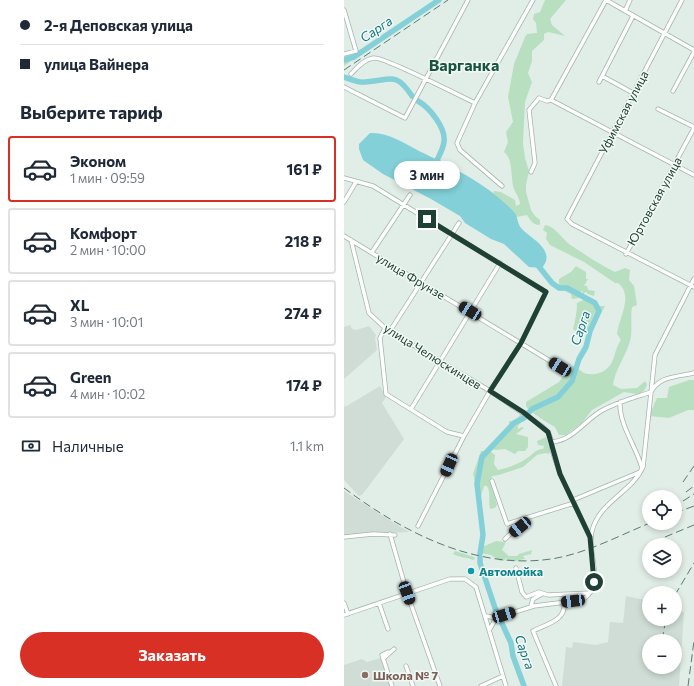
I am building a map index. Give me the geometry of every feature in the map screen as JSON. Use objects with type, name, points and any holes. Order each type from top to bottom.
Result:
[{"type":"street","points":[[344,87],[349,88],[405,118],[468,0]]},
{"type":"street","points":[[502,186],[460,150],[457,143],[476,103],[533,0]]},
{"type":"street","points":[[551,100],[606,0],[694,51],[673,91]]},
{"type":"street","points":[[624,11],[630,0]]},
{"type":"street","name":"Уфимская улица","points":[[626,254],[572,224],[568,219],[682,0]]},
{"type":"street","points":[[344,10],[356,51],[344,54]]},
{"type":"street","points":[[599,82],[633,16]]},
{"type":"street","points":[[351,74],[363,63],[374,58],[390,63],[476,103]]},
{"type":"street","points":[[602,76],[633,93]]},
{"type":"street","points":[[532,172],[535,163],[529,110],[539,98],[547,101],[551,100],[694,175]]},
{"type":"street","points":[[658,109],[694,128]]},
{"type":"street","name":"Юртовская улица","points":[[626,254],[694,128]]},
{"type":"street","points":[[344,178],[373,186],[546,292],[521,343],[490,391],[464,436],[418,526]]},
{"type":"street","points":[[344,202],[356,182]]},
{"type":"street","points":[[372,252],[410,195]]},
{"type":"street","points":[[390,331],[459,223]]},
{"type":"street","name":"улица Фрунзе","points":[[344,236],[422,281],[560,367]]},
{"type":"street","name":"улица Челюскинцев","points":[[351,240],[369,313],[385,328],[440,360],[523,412],[548,432],[552,442]]},
{"type":"street","points":[[626,254],[692,286]]},
{"type":"street","points":[[411,409],[500,263]]},
{"type":"street","points":[[590,537],[595,522],[606,506],[641,470],[649,425],[655,355],[692,286],[694,279]]},
{"type":"street","points":[[385,328],[380,338],[386,394],[447,432],[464,436]]},
{"type":"street","points":[[486,616],[496,618],[531,606],[582,600],[590,593],[594,574],[590,537],[560,474],[552,450],[552,442],[568,438],[580,426],[600,412],[620,402],[651,392],[655,384],[662,380],[694,373]]},
{"type":"street","points":[[620,402],[620,410],[625,427],[638,455],[641,470]]},
{"type":"street","points":[[492,481],[507,524],[573,501],[641,470]]},
{"type":"street","points":[[505,539],[528,517]]},
{"type":"street","points":[[344,537],[373,534],[392,535],[407,593],[440,686]]},
{"type":"street","points":[[516,568],[522,592],[526,597],[539,592],[542,594],[590,593]]},
{"type":"street","points":[[344,602],[346,614],[450,579],[465,579],[476,587],[506,686]]},
{"type":"street","points":[[531,606],[533,599],[542,594]]},
{"type":"street","points":[[556,686],[533,631],[561,617],[565,607],[564,602]]},
{"type":"street","points":[[379,603],[388,629]]},
{"type":"street","points":[[490,630],[496,618]]},
{"type":"street","points":[[383,660],[394,649]]},
{"type":"street","points":[[388,652],[382,655],[392,686]]},
{"type":"street","points":[[406,666],[414,685]]},
{"type":"street","points":[[481,686],[503,676]]},
{"type":"shaded area","points":[[350,325],[352,329],[356,330],[369,326],[376,335],[377,350],[344,379],[344,327]]},
{"type":"shaded area","points":[[380,386],[386,397],[382,403],[404,439],[362,495],[359,496],[344,480],[344,405],[345,407]]},
{"type":"shaded area","points":[[344,491],[396,524],[409,532],[344,535]]},
{"type":"shaded area","points":[[626,596],[642,599],[642,626],[682,626],[682,611],[684,612],[682,642],[682,634],[642,634],[642,674],[680,674],[679,686],[562,686],[566,647],[572,648],[573,642],[596,645],[608,642],[610,622],[623,623]]},
{"type":"shaded area","name":"Школа № 7","points":[[381,658],[390,686],[344,686],[344,665],[362,659],[367,662]]},
{"type":"green space","points":[[545,0],[566,0],[550,19],[552,25],[565,36],[548,32],[544,34],[544,40],[532,51],[532,61],[528,73],[532,82],[525,102],[523,143],[529,171],[526,192],[531,210],[540,220],[540,225],[538,225],[534,223],[527,215],[517,217],[493,193],[494,191],[501,192],[515,200],[516,206],[520,204],[513,185],[509,160],[504,152],[508,142],[506,132],[513,122],[508,97],[514,64],[527,34],[537,33],[536,23],[533,19],[534,14],[540,12]]},
{"type":"green space","points":[[361,49],[364,52],[360,53],[356,57],[349,58],[350,62],[344,66],[344,57]]},
{"type":"green space","points":[[545,225],[553,228],[572,246],[609,269],[615,272],[625,268],[630,270],[629,280],[634,286],[637,305],[632,307],[630,341],[616,373],[613,385],[621,389],[637,388],[645,381],[647,384],[646,388],[641,393],[634,394],[624,392],[592,410],[582,423],[566,435],[559,435],[555,427],[528,409],[526,402],[559,382],[570,367],[573,366],[584,373],[594,374],[602,372],[609,366],[621,340],[617,334],[624,307],[625,294],[623,288],[618,283],[615,283],[584,262],[550,245],[546,239],[547,233],[543,230]]},
{"type":"green space","points":[[576,266],[586,272],[586,279],[588,279],[584,286],[587,286],[588,290],[595,291],[594,296],[586,292],[583,294],[582,290],[579,298],[572,299],[571,294],[559,288],[559,279],[571,272]]},
{"type":"green space","points":[[589,297],[592,299],[591,302],[596,306],[605,306],[599,317],[595,317],[595,312],[587,332],[577,332],[573,329],[577,303]]},
{"type":"green space","points":[[689,380],[694,380],[694,410],[688,410],[669,418],[649,416],[657,398],[667,398],[669,387]]},
{"type":"green space","points":[[521,414],[525,417],[518,426],[518,429],[522,427],[524,428],[516,434],[528,437],[528,447],[525,451],[518,451],[515,454],[505,449],[490,449],[494,441],[509,431],[509,421],[514,421]]},
{"type":"green space","points":[[546,437],[550,449],[549,454],[545,453],[537,455],[523,467],[492,476],[491,481],[497,505],[495,508],[490,509],[489,491],[487,486],[484,486],[481,496],[478,496],[475,488],[473,474],[481,451],[490,451],[495,455],[494,464],[498,470],[517,464],[536,451],[543,449],[544,446],[538,445],[537,441]]},
{"type":"green space","points":[[496,541],[506,542],[502,550],[509,556],[517,556],[532,550],[531,554],[523,556],[525,559],[510,561],[506,558],[504,561],[500,561],[491,555],[480,553],[480,548]]},
{"type":"green space","points":[[455,551],[474,557],[475,559],[473,560],[453,554]]},
{"type":"water","points":[[370,133],[383,134],[402,142],[457,170],[493,193],[514,212],[521,228],[545,250],[546,262],[542,268],[529,267],[504,244],[491,239],[465,223],[460,216],[383,174],[363,160],[359,149],[359,144]]},
{"type":"waterway","name":"Сарга","points":[[344,60],[354,57],[439,0]]},
{"type":"waterway","name":"Сарга","points":[[344,77],[354,81],[363,82],[386,79],[396,80],[401,83],[412,96]]},
{"type":"waterway","name":"Сарга","points":[[418,101],[432,113],[440,125],[444,137],[444,145],[437,160],[440,165]]},
{"type":"waterway","name":"Сарга","points":[[480,554],[483,535],[477,484],[482,457],[514,423],[524,418],[532,409],[558,397],[572,381],[579,359],[586,347],[590,331],[599,311],[595,303],[567,288],[559,288],[552,283],[536,263]]},
{"type":"waterway","name":"Сарга","points":[[480,558],[480,563],[495,608],[511,643],[513,656],[524,686]]},
{"type":"railway","points":[[344,70],[448,0]]},
{"type":"railway","points":[[683,482],[694,466]]},
{"type":"railway","points":[[686,492],[694,486]]},
{"type":"railway","points":[[344,488],[367,504],[415,533],[468,553],[495,559],[523,561],[564,557],[589,549],[642,526]]},
{"type":"railway","points":[[683,501],[694,494]]},
{"type":"railway","points":[[682,510],[694,506]]},
{"type":"railway","points":[[665,537],[694,525]]},
{"type":"railway","points":[[680,586],[694,563]]},
{"type":"railway","points":[[663,634],[665,626]]},
{"type":"railway","points":[[688,686],[694,641]]},
{"type":"place","name":"Автомойка","points":[[471,571]]},
{"type":"place","name":"Школа № 7","points":[[365,675]]},
{"type":"district","name":"Варганка","points":[[464,64]]},
{"type":"route","points":[[427,219],[546,292],[521,343],[490,391],[523,412],[548,432],[560,474],[590,537],[594,582]]}]
